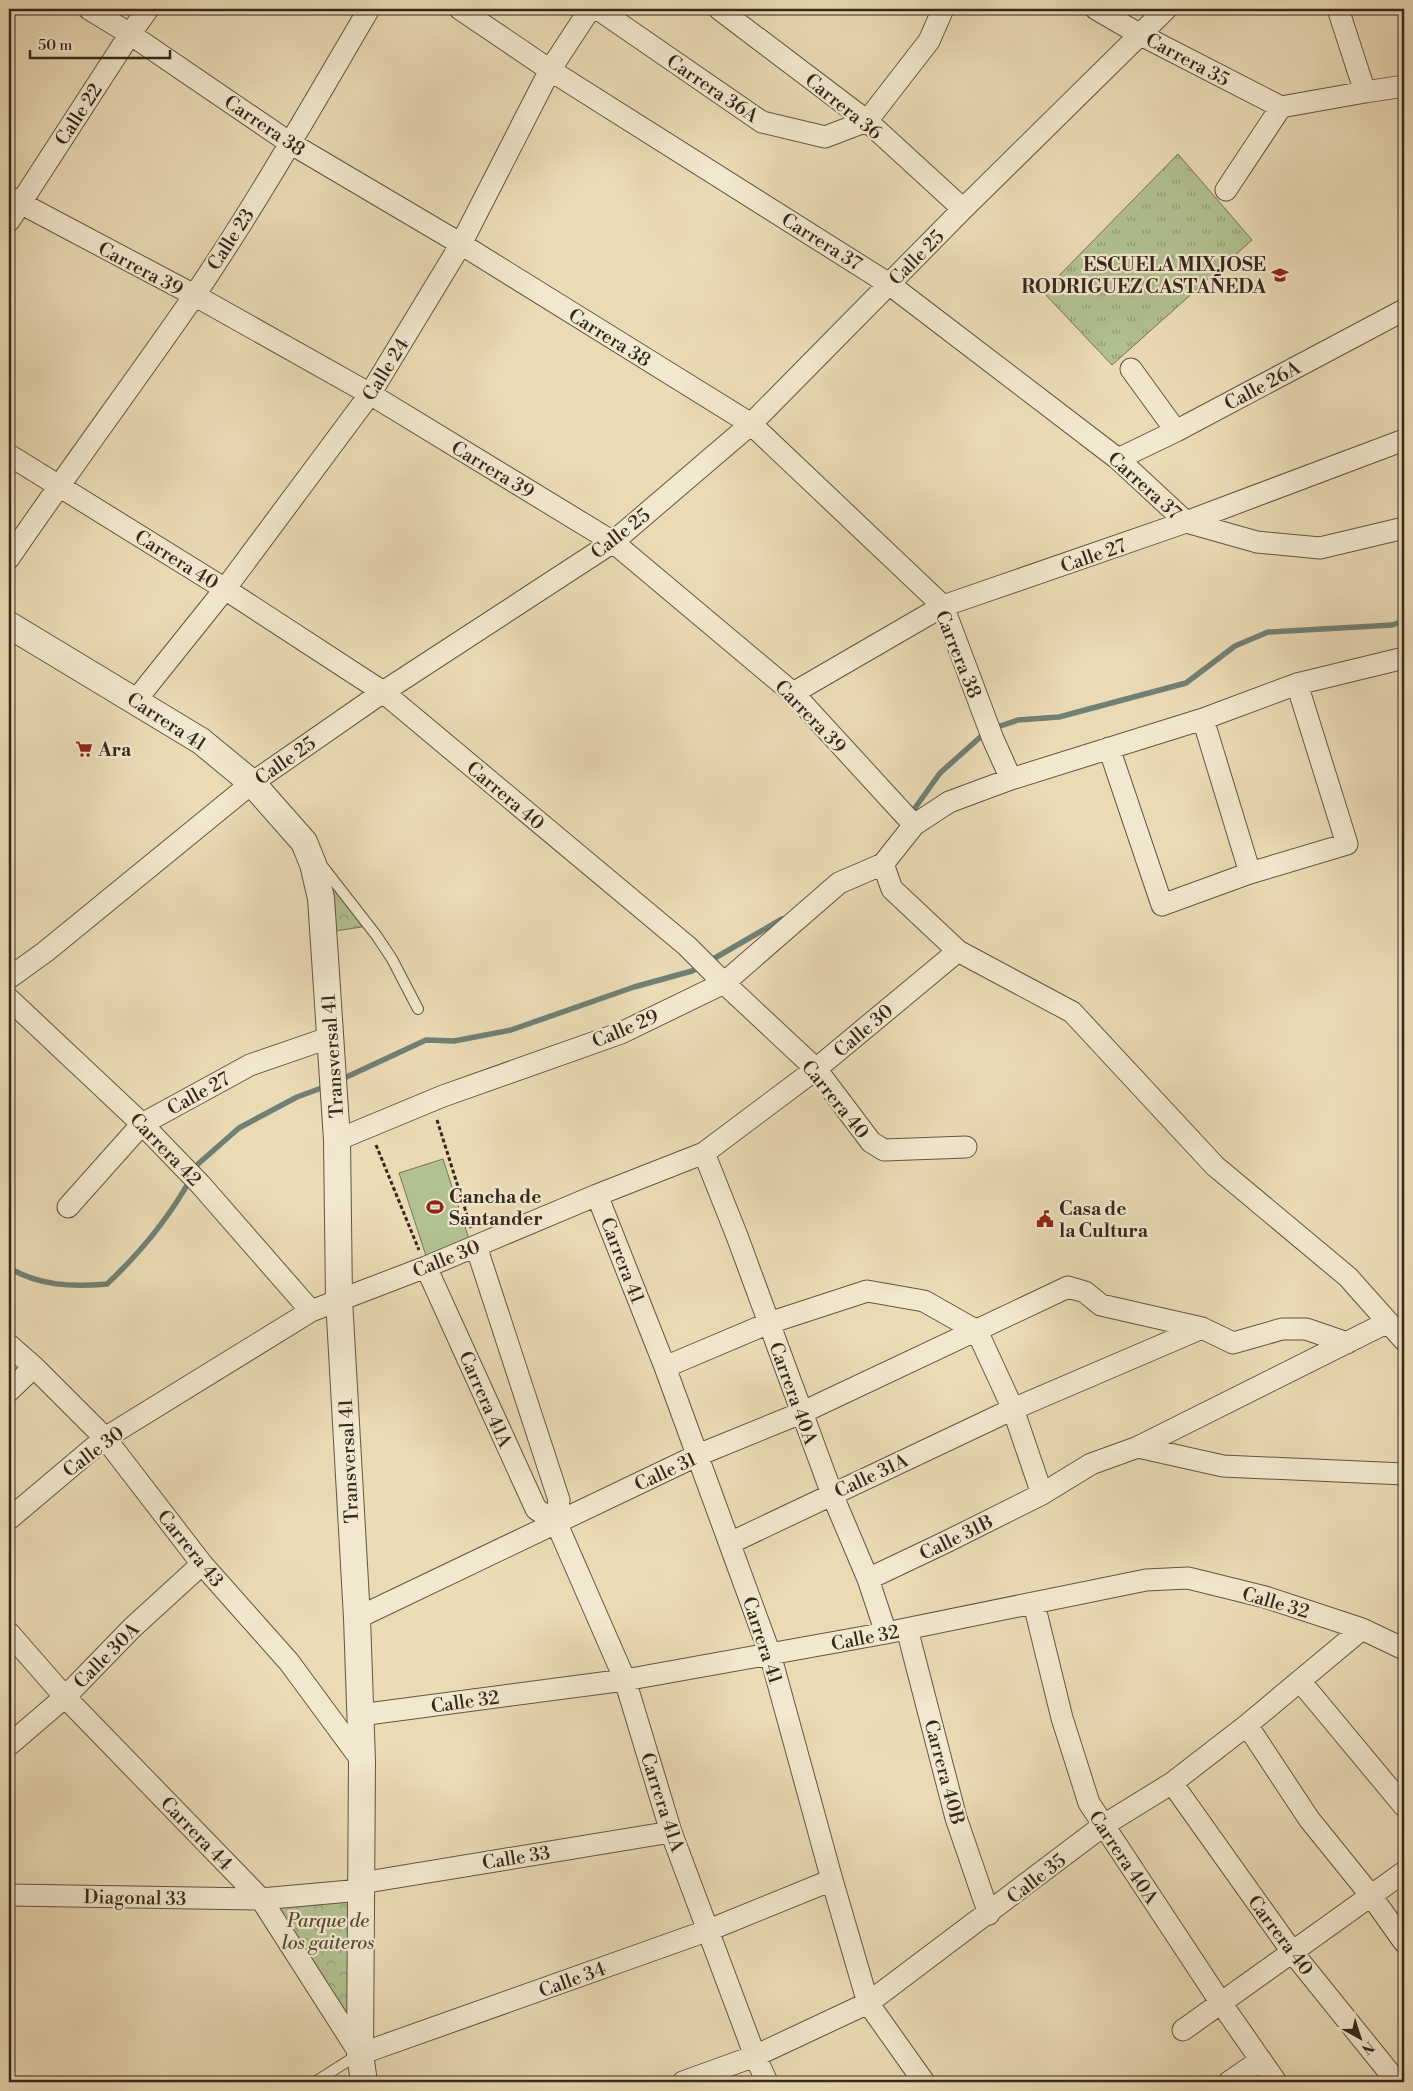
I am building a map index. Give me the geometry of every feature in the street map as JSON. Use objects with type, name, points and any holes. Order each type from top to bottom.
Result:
[{"type":"street","name":"Carrera 38","points":[[89,9],[130,34],[290,143],[461,244],[751,424],[943,606],[993,739],[1011,779]]},
{"type":"street","name":"Calle 22","points":[[12,207],[148,9]]},
{"type":"street","name":"Calle 23","points":[[9,558],[59,484],[194,295],[290,143],[369,9]]},
{"type":"street","name":"Carrera 37","points":[[460,9],[550,70],[890,284],[1118,459],[1186,522]]},
{"type":"street","name":"Calle 24","points":[[136,700],[225,589],[370,394],[461,244],[550,70],[590,9]]},
{"type":"street","name":"Carrera 36A","points":[[598,9],[762,122],[825,137],[867,122]]},
{"type":"street","name":"Carrera 36","points":[[720,9],[867,122],[963,209]]},
{"type":"street","points":[[867,122],[929,41],[943,9]]},
{"type":"street","name":"Carrera 35","points":[[1096,9],[1139,34],[1281,107]]},
{"type":"street","name":"Calle 25","points":[[9,978],[45,952],[252,783],[383,692],[613,542],[751,424],[963,209],[1166,9]]},
{"type":"street","points":[[1338,9],[1365,92]]},
{"type":"street","points":[[1226,190],[1281,107],[1404,86]]},
{"type":"street","name":"Carrera 39","points":[[12,207],[194,295],[370,394],[613,542],[793,693],[914,825]]},
{"type":"street","name":"Calle 26A","points":[[1118,459],[1176,431],[1404,310]]},
{"type":"street","points":[[1131,369],[1176,431]]},
{"type":"street","name":"Calle 27","points":[[793,693],[943,606],[1186,522],[1404,440]]},
{"type":"street","name":"Carrera 40","points":[[9,454],[225,589],[383,692],[688,946],[721,981],[816,1069],[871,1142],[884,1150],[966,1147]]},
{"type":"street","points":[[1186,522],[1257,542],[1320,548],[1404,528]]},
{"type":"street","name":"Carrera 41","points":[[9,625],[201,741],[252,783],[304,842]]},
{"type":"street","points":[[1404,658],[1297,684],[1203,719],[1011,779],[949,802],[914,825],[884,864],[892,889],[958,951],[1072,1012],[1215,1166],[1348,1277],[1404,1340]]},
{"type":"street","points":[[1109,748],[1162,905],[1250,873],[1347,844],[1297,684]]},
{"type":"street","points":[[1203,719],[1250,873]]},
{"type":"street","name":"Transversal 41","points":[[304,842],[321,898],[337,1140],[339,1299],[357,1618],[362,1761],[360,2054],[364,2082]]},
{"type":"street","name":"Calle 29","points":[[337,1140],[432,1101],[621,1033],[721,981],[839,883],[884,864]]},
{"type":"street","name":"Calle 30","points":[[9,1519],[105,1438],[311,1311],[426,1267],[597,1195],[704,1153],[816,1069],[958,951]]},
{"type":"street","name":"Carrera 42","points":[[9,999],[142,1124],[174,1157],[311,1311]]},
{"type":"street","name":"Calle 27","points":[[68,1207],[142,1124],[250,1065],[331,1037]]},
{"type":"street","name":"Carrera 40A","points":[[704,1153],[737,1236],[832,1494],[868,1579],[886,1633]]},
{"type":"street","name":"Carrera 41","points":[[597,1195],[665,1367],[770,1654],[868,2003],[924,2082]]},
{"type":"street","name":"Carrera 41A","points":[[476,1246],[559,1500],[556,1522],[625,1680],[671,1832],[755,2056],[767,2082]]},
{"type":"street","name":"Carrera 41A","points":[[426,1267],[536,1509],[556,1522]]},
{"type":"street","name":"Calle 31","points":[[357,1618],[698,1455],[801,1413],[1068,1287],[1085,1292],[1101,1305],[1202,1328],[1233,1343],[1282,1329],[1306,1329],[1347,1343]]},
{"type":"street","points":[[665,1367],[769,1324],[867,1291],[924,1300],[976,1331],[1013,1409],[1042,1494]]},
{"type":"street","name":"Calle 31B","points":[[868,1579],[1042,1494],[1091,1464],[1138,1447],[1388,1322]]},
{"type":"street","name":"Calle 31A","points":[[730,1544],[1013,1409],[1202,1328]]},
{"type":"street","name":"Carrera 43","points":[[9,1346],[34,1367],[105,1438],[202,1564],[289,1662],[362,1761]]},
{"type":"street","points":[[9,1391],[34,1367]]},
{"type":"street","points":[[1138,1447],[1223,1466],[1404,1474]]},
{"type":"street","name":"Calle 30A","points":[[9,1745],[64,1697],[132,1628],[202,1564]]},
{"type":"street","name":"Calle 32","points":[[360,1715],[625,1680],[907,1629],[1146,1580],[1188,1578],[1265,1597],[1362,1629],[1404,1649]]},
{"type":"street","name":"Carrera 40A","points":[[1034,1604],[1062,1718],[1088,1804],[1276,2082]]},
{"type":"street","name":"Carrera 40B","points":[[907,1629],[956,1818],[989,1914]]},
{"type":"street","name":"Calle 35","points":[[683,2082],[755,2056],[868,2003],[989,1914],[1104,1825],[1172,1783],[1247,1725],[1362,1629]]},
{"type":"street","name":"Carrera 44","points":[[9,1633],[64,1697],[261,1899],[360,2054]]},
{"type":"street","points":[[1300,1681],[1404,1806]]},
{"type":"street","points":[[1247,1725],[1309,1819],[1372,1897],[1404,1942]]},
{"type":"street","name":"Carrera 40","points":[[1172,1783],[1293,1953],[1397,2082]]},
{"type":"street","name":"Calle 33","points":[[261,1899],[361,1886],[671,1832]]},
{"type":"street","points":[[1183,2030],[1372,1897],[1404,1872]]},
{"type":"street","name":"Calle 34","points":[[360,2054],[709,1930],[832,1880]]},
{"type":"street","name":"Diagonal 33","points":[[9,1895],[261,1899]]},
{"type":"street","points":[[1229,2082],[1261,2060]]},
{"type":"street","points":[[1397,2082],[1404,2076]]},
{"type":"lane","points":[[304,842],[376,935],[392,959],[418,1009]]},
{"type":"lane","name":"Calle 34","points":[[315,2082],[360,2054]]},
{"type":"path","points":[[432,1101],[476,1246]]},
{"type":"path","points":[[368,1128],[426,1267]]},
{"type":"green space","points":[[1178,154],[1252,240],[1112,365],[1043,292]]},
{"type":"green space","points":[[329,884],[352,911],[362,927],[335,931]]},
{"type":"green space","name":"Cancha de Santander","points":[[443,1159],[470,1242],[426,1256],[399,1173]]},
{"type":"green space","name":"Parque de los gaiteros","points":[[356,1900],[355,2026],[277,1905]]},
{"type":"waterway","points":[[994,728],[1018,720],[1059,717],[1186,683],[1235,646],[1268,632],[1392,625],[1404,621]]},
{"type":"waterway","points":[[910,815],[940,773],[986,732]]},
{"type":"waterway","points":[[708,962],[782,919]]},
{"type":"waterway","points":[[340,1080],[426,1040],[454,1041],[511,1030],[634,987],[692,971],[700,967]]},
{"type":"waterway","points":[[194,1171],[198,1164],[239,1128],[297,1097],[327,1086]]},
{"type":"waterway","points":[[9,1268],[33,1279],[56,1284],[107,1284],[152,1235],[190,1180]]},
{"type":"place","name":"ESCUELA MIX JOSE RODRIGUEZ CASTAÑEDA","points":[[1280,275]]},
{"type":"place","name":"Ara","points":[[84,749]]},
{"type":"place","name":"Cancha de Santander","points":[[435,1207]]},
{"type":"place","name":"Casa de la Cultura","points":[[1045,1219]]}]
